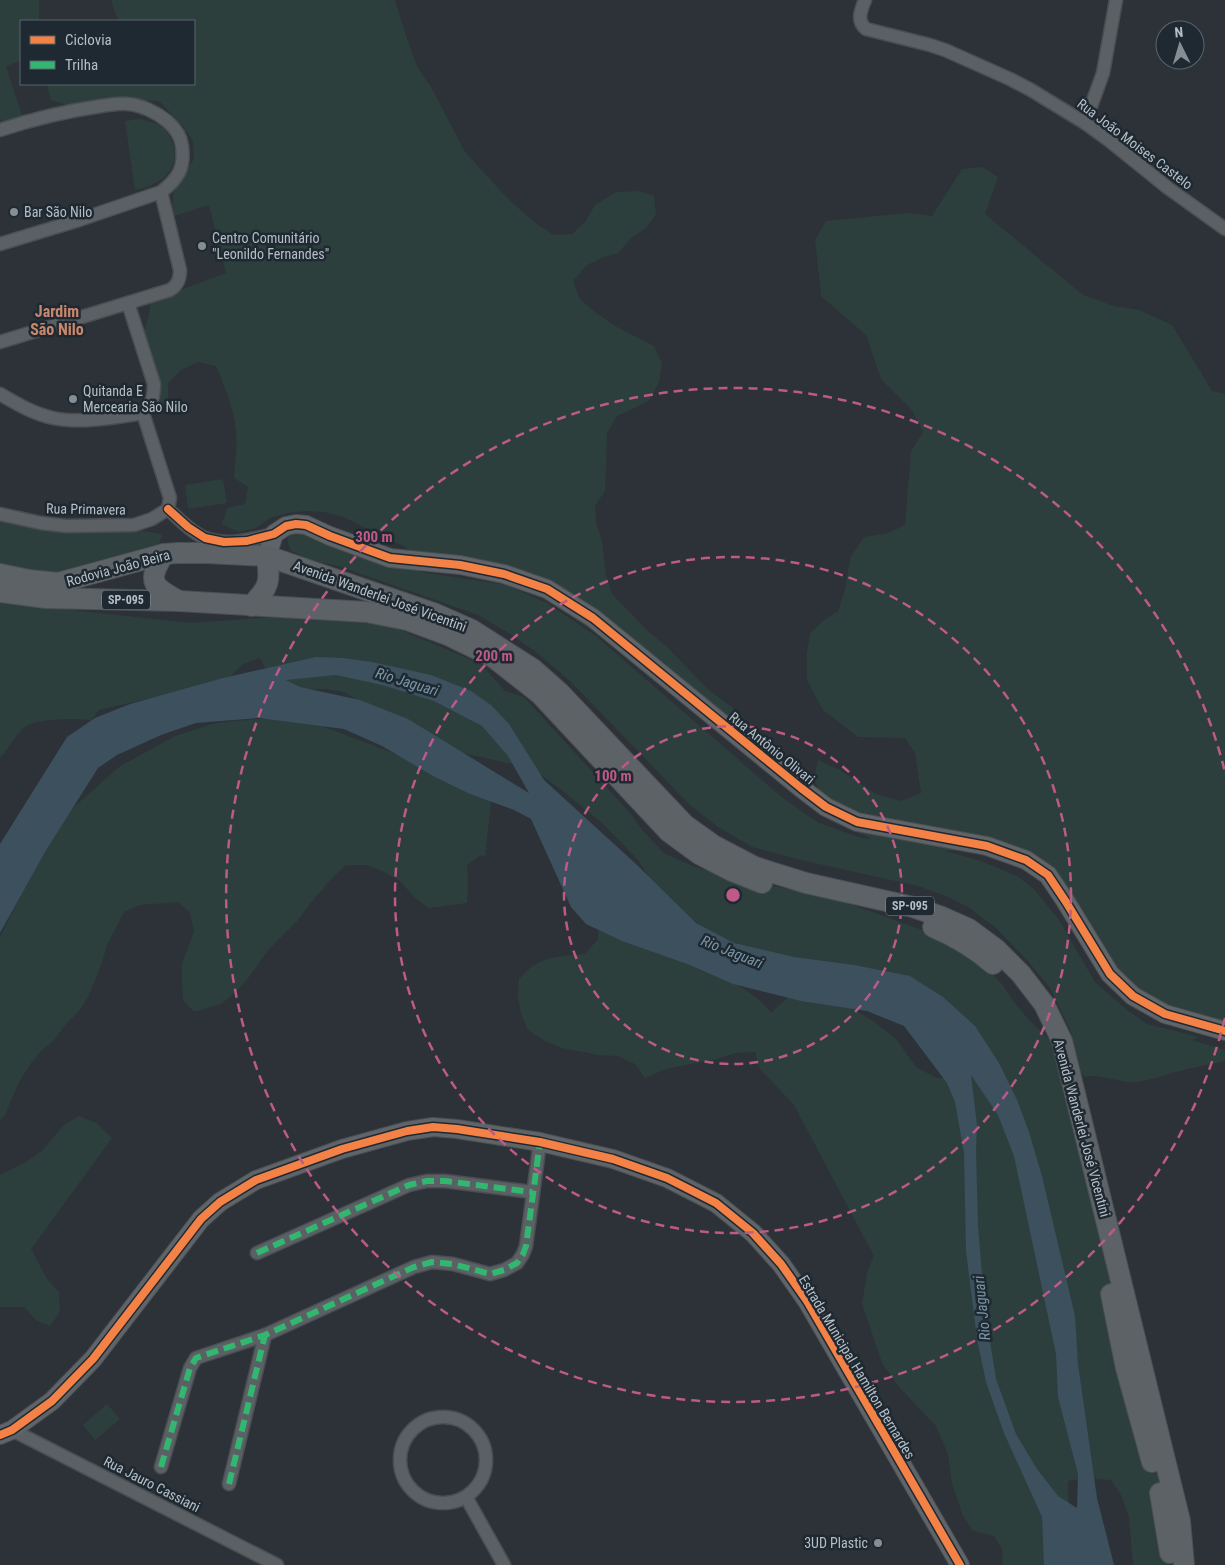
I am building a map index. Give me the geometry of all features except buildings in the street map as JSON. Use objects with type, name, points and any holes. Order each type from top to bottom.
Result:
[{"type":"main road","name":"Rodovia João Beira","points":[[0,574],[58,584],[164,554],[178,552],[268,556]]},
{"type":"main road","points":[[164,554],[156,566],[154,574],[156,584],[161,592],[179,601]]},
{"type":"main road","points":[[252,606],[264,592],[269,580],[268,556]]},
{"type":"main road","name":"Avenida Wanderlei José Vicentini","points":[[268,556],[436,614],[472,630],[505,650],[533,669],[553,687],[685,825],[712,845],[754,867],[806,882],[913,906],[942,917],[976,934],[996,949],[1021,974],[1044,1004],[1062,1041],[1180,1521],[1184,1565]]},
{"type":"main road","name":"Rodovia João Beira","points":[[0,592],[46,598],[179,601],[252,606]]},
{"type":"main road","name":"Avenida Wanderlei José Vicentini","points":[[252,606],[367,612],[407,620],[459,640],[493,657],[540,694],[669,832],[698,854],[766,885],[916,920],[949,934],[986,958],[1016,987],[1039,1019],[1053,1049],[1062,1082],[1126,1368],[1160,1493],[1169,1538],[1171,1565]]},
{"type":"street","name":"Rua João Moises Castelo","points":[[865,0],[860,14],[860,21],[866,29],[930,44],[1010,79],[1085,123],[1168,188],[1225,229]]},
{"type":"street","points":[[1085,123],[1103,73],[1116,0]]},
{"type":"street","points":[[0,130],[38,118],[126,103],[139,106],[162,117],[174,126],[182,143],[183,161],[179,174],[172,184],[161,192],[0,244]]},
{"type":"street","points":[[0,342],[170,290],[176,286],[180,278],[180,270],[161,192]]},
{"type":"street","points":[[0,394],[35,413],[60,420],[119,417],[143,413],[151,404],[154,395],[154,384],[128,303]]},
{"type":"street","points":[[143,413],[170,498],[168,509],[188,527],[205,538],[224,542],[247,541],[274,534],[268,556]]},
{"type":"street","name":"Rua Primavera","points":[[0,514],[41,523],[66,526],[134,525],[152,519],[168,509]]},
{"type":"street","name":"Rua Antônio Olivari","points":[[274,534],[286,526],[306,525],[390,558],[460,565],[504,574],[547,589],[593,618],[826,807],[857,822],[987,846],[1026,860],[1048,875],[1110,974],[1133,996],[1165,1014],[1225,1031]]},
{"type":"street","name":"Estrada Municipal Hamilton Bernardes","points":[[6,1433],[52,1401],[93,1359],[202,1219],[220,1202],[256,1180],[342,1149],[407,1131],[433,1127],[457,1130],[540,1142],[613,1159],[667,1178],[716,1203],[753,1233],[781,1264],[807,1301],[960,1565]]},
{"type":"street","points":[[161,1467],[190,1368],[196,1358],[265,1335],[414,1267],[432,1262],[453,1264],[490,1274],[504,1270],[517,1263],[526,1246],[540,1142]]},
{"type":"street","points":[[257,1253],[409,1185],[427,1180],[532,1192]]},
{"type":"street","points":[[229,1484],[265,1335]]},
{"type":"street","points":[[439,1417],[452,1418],[464,1423],[482,1441],[486,1453],[486,1466],[482,1478],[466,1498],[452,1503],[438,1504],[424,1500],[412,1492],[403,1480],[399,1466],[400,1452],[405,1438],[414,1427],[427,1420],[439,1417]]},
{"type":"street","name":"Rua Jauro Cassiani","points":[[6,1433],[277,1565]]},
{"type":"street","points":[[466,1498],[504,1565]]},
{"type":"green space","points":[[0,0],[39,0],[39,20],[20,20],[20,61],[6,66],[22,116],[2,121],[0,118]]},
{"type":"green space","points":[[111,0],[395,0],[418,68],[431,87],[465,152],[509,200],[538,225],[554,235],[572,234],[585,222],[595,205],[616,192],[638,191],[654,196],[656,214],[646,228],[631,238],[618,253],[601,258],[586,266],[573,281],[579,298],[596,313],[617,327],[654,346],[662,364],[659,382],[649,401],[617,416],[607,433],[605,491],[595,506],[596,523],[602,541],[606,576],[612,594],[709,690],[738,712],[725,724],[609,637],[590,629],[529,587],[419,557],[405,547],[388,539],[388,534],[363,527],[344,517],[324,512],[288,513],[270,518],[256,528],[238,532],[222,524],[227,508],[245,504],[248,487],[234,478],[237,448],[235,422],[219,373],[216,366],[198,362],[181,370],[168,383],[168,404],[150,409],[159,387],[142,334],[148,319],[151,301],[226,273],[209,205],[171,217],[174,189],[194,159],[193,141],[183,126],[159,101],[138,100],[67,105],[51,100],[47,85],[195,85],[195,20],[118,20]]},
{"type":"green space","points":[[140,119],[157,124],[164,129],[173,144],[175,156],[170,171],[165,176],[152,185],[135,190],[125,121]]},
{"type":"green space","points":[[982,167],[998,177],[985,214],[1083,295],[1114,306],[1139,310],[1172,325],[1212,391],[1225,394],[1225,1026],[1168,1012],[1119,984],[1051,886],[1008,856],[968,850],[945,851],[981,861],[1017,876],[1034,889],[1059,920],[1095,982],[1127,1010],[1147,1024],[1199,1037],[1192,1040],[1225,1050],[1225,1060],[1221,1062],[1139,1081],[1128,1082],[1096,1076],[1085,1077],[1083,1074],[1065,1076],[1168,1490],[1169,1565],[1133,1565],[1129,1517],[1121,1495],[1111,1480],[1086,1478],[1068,1481],[1072,1565],[1003,1565],[1002,1549],[994,1536],[973,1531],[963,1516],[952,1483],[948,1454],[936,1426],[900,1388],[882,1363],[862,1304],[867,1272],[874,1256],[794,1105],[760,1069],[755,1052],[736,1053],[666,1069],[645,1078],[635,1064],[617,1056],[598,1055],[562,1048],[545,1041],[528,1030],[521,1014],[518,997],[519,979],[534,965],[552,958],[585,954],[598,939],[599,921],[735,984],[759,1000],[771,1013],[794,991],[840,1001],[873,1021],[896,1039],[916,1067],[937,1078],[956,1079],[973,1076],[905,976],[875,969],[824,970],[723,942],[678,909],[649,878],[639,861],[602,823],[531,768],[440,748],[344,692],[326,689],[303,689],[269,676],[260,658],[243,664],[231,676],[211,684],[99,710],[91,720],[57,719],[31,724],[21,730],[0,757],[0,599],[6,603],[191,623],[356,611],[481,664],[505,691],[524,697],[665,854],[698,868],[839,900],[936,935],[985,967],[1002,984],[1029,1020],[1053,1043],[1072,1034],[1050,988],[1027,960],[996,928],[968,907],[946,896],[918,886],[752,847],[718,827],[690,805],[570,681],[536,652],[509,633],[478,615],[341,567],[311,560],[291,551],[288,544],[288,535],[295,526],[381,562],[427,573],[507,585],[547,603],[596,636],[784,799],[819,823],[862,838],[872,839],[831,820],[814,778],[818,760],[840,770],[876,794],[901,801],[921,793],[915,753],[905,738],[858,737],[823,710],[807,680],[807,653],[810,633],[838,611],[845,590],[850,558],[864,537],[888,533],[905,525],[911,451],[923,432],[912,410],[881,379],[866,335],[821,296],[815,240],[826,221],[907,213],[932,216],[962,169]]},
{"type":"green space","points":[[223,479],[227,503],[188,509],[185,485]]},
{"type":"green space","points":[[0,513],[105,531],[139,530],[161,534],[162,536],[156,552],[55,579],[0,569]]},
{"type":"green space","points":[[287,717],[306,720],[488,789],[496,794],[491,802],[485,857],[481,855],[467,865],[467,903],[429,908],[415,898],[400,881],[382,871],[366,865],[346,865],[333,877],[298,920],[269,949],[236,992],[221,1004],[194,1012],[183,1000],[182,982],[182,964],[194,931],[190,913],[178,902],[140,905],[124,912],[107,945],[88,997],[79,1011],[55,1039],[31,1063],[19,1082],[5,1115],[0,1120],[0,937],[52,833],[66,814],[119,767],[175,736],[212,724]]},
{"type":"green space","points":[[79,1116],[96,1123],[112,1138],[31,1249],[47,1279],[59,1292],[60,1312],[50,1326],[37,1321],[24,1307],[0,1307],[0,1175],[26,1162],[42,1151],[64,1125]]},
{"type":"green space","points":[[107,1404],[120,1419],[95,1440],[83,1425]]},
{"type":"water","name":"Rio Jaguari","points":[[316,657],[343,658],[372,662],[431,675],[471,691],[491,705],[509,724],[544,780],[636,864],[696,923],[734,943],[794,957],[854,965],[910,976],[943,997],[975,1026],[999,1063],[1017,1100],[1042,1176],[1075,1316],[1078,1364],[1097,1498],[1114,1565],[1044,1565],[1042,1517],[1004,1433],[986,1382],[977,1339],[966,1251],[964,1153],[955,1102],[947,1083],[904,1026],[867,1011],[801,1001],[733,984],[690,965],[622,941],[586,924],[571,907],[531,819],[514,810],[470,794],[433,776],[382,746],[344,729],[259,718],[196,723],[161,735],[117,755],[98,768],[45,852],[0,933],[0,844],[67,737],[95,718],[130,704],[223,678]],"holes":[[[336,675],[382,685],[434,701],[482,726],[508,756],[529,793],[408,719],[360,700],[300,687],[286,680]],[[971,1075],[998,1115],[1014,1156],[1056,1354],[1058,1397],[1078,1474],[1077,1508],[1058,1496],[1037,1469],[1016,1434],[996,1379],[985,1310],[978,1226],[977,1125]]]},
{"type":"marked path","points":[[161,1467],[190,1368],[196,1358],[265,1335],[414,1267],[432,1262],[453,1264],[490,1274],[504,1270],[517,1263],[526,1246],[540,1142]]},
{"type":"marked path","points":[[257,1253],[409,1185],[427,1181],[445,1181],[532,1192]]},
{"type":"marked path","points":[[229,1484],[265,1335]]},
{"type":"cycle path","points":[[168,509],[188,527],[205,538],[224,542],[247,541],[274,534],[286,526],[306,525],[390,558],[460,565],[504,574],[547,589],[593,618],[826,807],[857,822],[987,846],[1026,860],[1048,875],[1110,974],[1133,996],[1165,1014],[1225,1031]]},
{"type":"cycle path","points":[[0,1435],[12,1430],[52,1401],[93,1359],[201,1219],[220,1202],[256,1180],[342,1149],[407,1131],[433,1127],[457,1129],[540,1142],[613,1159],[667,1178],[716,1203],[753,1233],[781,1264],[807,1301],[960,1565]]},
{"type":"place","name":"Bar São Nilo","points":[[14,212]]},
{"type":"place","name":"Centro Comunitário \"Leonildo Fernandes\"","points":[[202,246]]},
{"type":"place","name":"Quitanda E Mercearia São Nilo","points":[[73,399]]},
{"type":"place","name":"3UD Plastic","points":[[878,1543]]},
{"type":"district","name":"Jardim São Nilo","points":[[57,320]]}]
